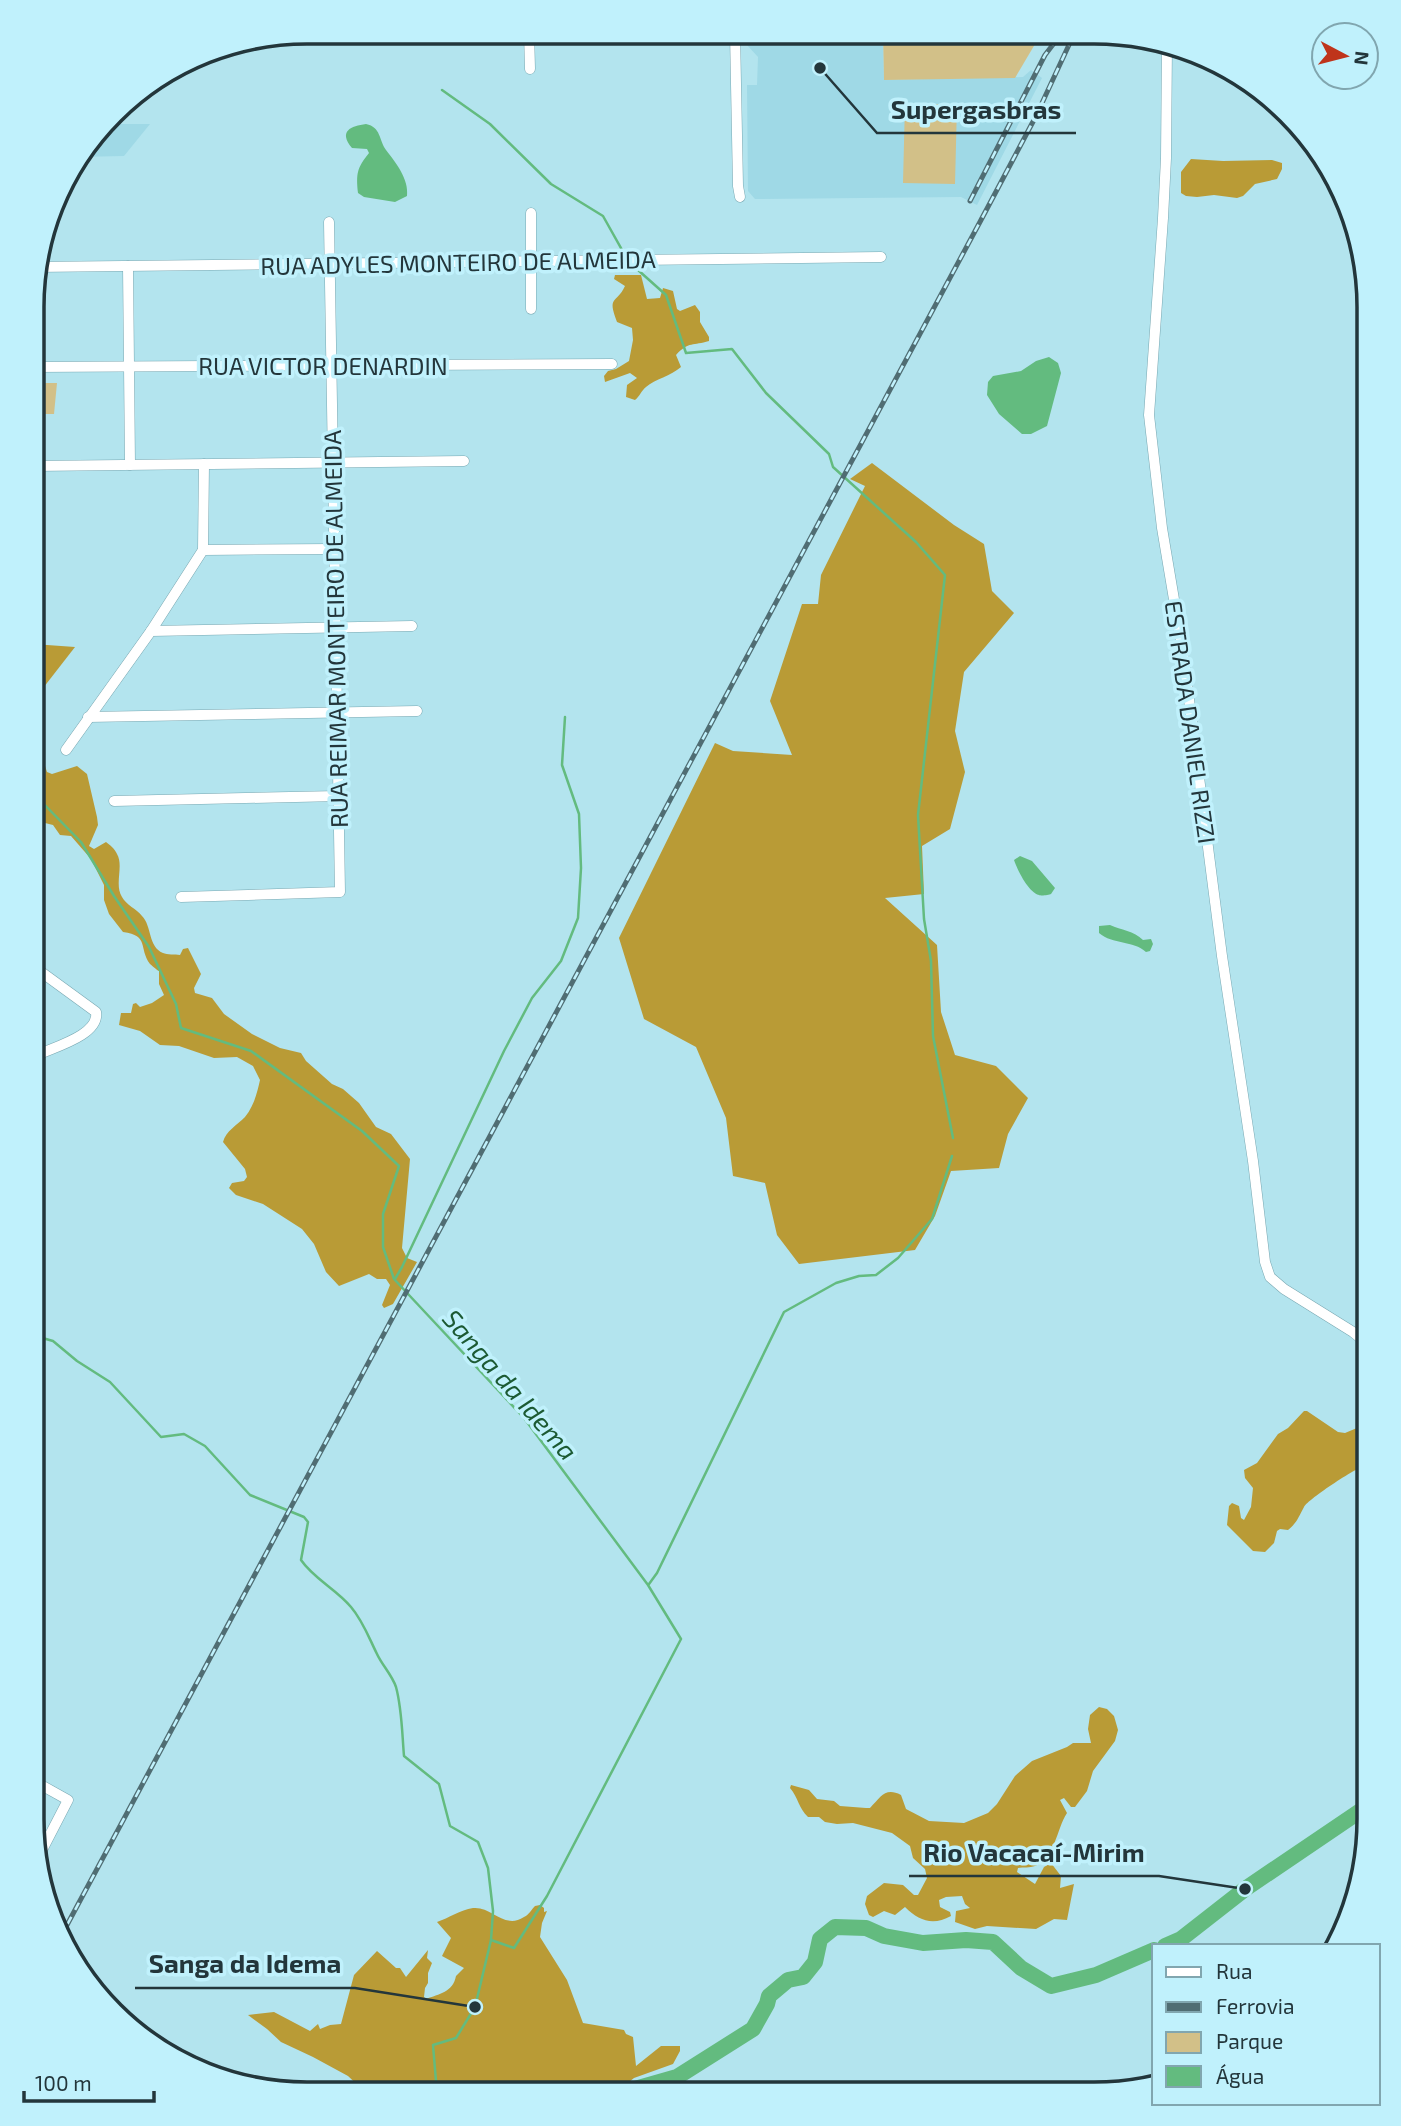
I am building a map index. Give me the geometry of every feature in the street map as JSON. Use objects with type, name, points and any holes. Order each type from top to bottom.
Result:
[{"type":"street","points":[[529,44],[530,69]]},
{"type":"street","points":[[735,44],[740,197]]},
{"type":"street","name":"ESTRADA DANIEL RIZZI","points":[[1167,54],[1165,194],[1149,415],[1162,528],[1183,653],[1265,1262],[1270,1278],[1357,1335]]},
{"type":"street","points":[[531,213],[531,309]]},
{"type":"street","name":"RUA REIMAR MONTEIRO DE ALMEIDA","points":[[181,897],[340,892],[329,222]]},
{"type":"street","name":"RUA ADYLES MONTEIRO DE ALMEIDA","points":[[47,267],[881,257]]},
{"type":"street","points":[[128,266],[130,465]]},
{"type":"street","name":"RUA VICTOR DENARDIN","points":[[44,367],[612,364]]},
{"type":"street","points":[[44,466],[464,461]]},
{"type":"street","points":[[66,750],[151,631],[203,550],[204,464]]},
{"type":"street","points":[[203,550],[334,549]]},
{"type":"street","points":[[151,631],[412,626]]},
{"type":"street","points":[[88,717],[417,711]]},
{"type":"street","points":[[114,801],[338,796]]},
{"type":"street","points":[[44,974],[87,1004],[96,1012],[97,1019],[94,1026],[84,1034],[44,1053]]},
{"type":"street","points":[[44,1787],[68,1800],[45,1845]]},
{"type":"shaded area","points":[[883,44],[884,80],[1023,77],[1031,70],[1042,78],[977,205],[961,197],[755,199],[748,191],[747,85],[757,85],[758,57],[747,45]]},
{"type":"shaded area","points":[[118,124],[150,124],[124,156],[91,157]]},
{"type":"shaded area","points":[[1191,159],[1272,160],[1282,163],[1282,169],[1277,179],[1255,184],[1243,196],[1237,198],[1186,196],[1181,193],[1181,172]]},
{"type":"shaded area","points":[[615,275],[641,275],[647,299],[660,298],[663,288],[673,291],[677,309],[680,311],[695,305],[700,312],[700,322],[709,337],[709,341],[688,346],[680,351],[676,355],[681,367],[650,384],[635,400],[626,397],[627,385],[637,378],[630,373],[605,382],[604,376],[608,371],[629,361],[633,340],[632,328],[617,322],[614,313],[614,301],[625,286],[614,279]]},
{"type":"shaded area","points":[[872,463],[954,525],[984,544],[992,591],[1014,613],[964,672],[955,731],[965,772],[950,829],[922,846],[924,894],[885,898],[937,945],[941,1012],[955,1055],[996,1066],[1028,1098],[1008,1134],[999,1168],[951,1171],[935,1216],[915,1250],[799,1264],[777,1235],[765,1183],[733,1176],[726,1118],[696,1047],[644,1019],[619,938],[715,743],[733,751],[792,755],[770,701],[802,604],[818,604],[821,575],[865,486],[850,479]]},
{"type":"shaded area","points":[[44,645],[75,647],[44,687]]},
{"type":"shaded area","points":[[44,763],[47,772],[52,774],[77,766],[87,774],[97,817],[98,825],[89,846],[94,849],[106,842],[115,850],[120,864],[120,892],[124,900],[145,920],[158,950],[165,954],[180,955],[183,949],[188,948],[201,974],[194,988],[195,993],[212,998],[224,1014],[252,1034],[280,1048],[301,1053],[306,1061],[332,1084],[343,1089],[359,1103],[376,1127],[391,1134],[410,1159],[402,1248],[407,1258],[417,1262],[393,1304],[384,1308],[382,1305],[390,1285],[386,1279],[377,1279],[369,1274],[339,1286],[326,1272],[314,1244],[302,1229],[263,1204],[236,1195],[229,1188],[232,1183],[244,1181],[247,1177],[245,1169],[223,1142],[224,1138],[251,1108],[260,1080],[253,1066],[237,1057],[214,1058],[179,1046],[160,1045],[140,1031],[119,1025],[121,1013],[131,1013],[133,1004],[136,1003],[140,1007],[164,995],[159,984],[159,971],[150,964],[140,939],[123,932],[109,914],[104,900],[104,885],[91,859],[71,836],[60,835],[53,825],[44,823]]},
{"type":"shaded area","points":[[1307,1411],[1338,1432],[1345,1433],[1357,1428],[1357,1470],[1308,1503],[1288,1530],[1277,1531],[1274,1543],[1265,1552],[1253,1551],[1227,1525],[1229,1506],[1232,1503],[1239,1506],[1241,1518],[1244,1520],[1251,1507],[1253,1488],[1245,1478],[1244,1470],[1257,1463],[1278,1434]]},
{"type":"shaded area","points":[[1099,1707],[1107,1709],[1114,1716],[1118,1730],[1115,1741],[1093,1771],[1087,1791],[1075,1807],[1071,1807],[1064,1798],[1060,1800],[1067,1813],[1047,1857],[1035,1866],[1018,1868],[1017,1872],[1035,1884],[1044,1867],[1051,1863],[1061,1876],[1060,1888],[1074,1884],[1067,1920],[1054,1919],[1036,1929],[987,1926],[975,1929],[955,1922],[956,1911],[970,1908],[962,1896],[939,1900],[940,1907],[950,1912],[951,1916],[938,1921],[921,1919],[905,1907],[895,1915],[884,1911],[873,1917],[869,1915],[865,1904],[867,1896],[884,1883],[903,1885],[914,1895],[918,1895],[927,1878],[925,1869],[913,1858],[910,1846],[892,1833],[853,1823],[837,1824],[825,1822],[819,1817],[808,1817],[790,1788],[791,1785],[809,1790],[817,1799],[834,1801],[840,1806],[866,1808],[870,1808],[884,1794],[896,1793],[901,1795],[906,1809],[929,1821],[964,1823],[988,1813],[1015,1776],[1032,1761],[1073,1743],[1091,1743],[1088,1729],[1090,1715]]},
{"type":"shaded area","points":[[540,1905],[544,1912],[547,1911],[540,1937],[567,1980],[583,2023],[624,2030],[633,2037],[636,2066],[661,2046],[680,2046],[673,2064],[629,2082],[354,2082],[348,2076],[281,2042],[248,2015],[274,2012],[310,2031],[318,2024],[320,2029],[341,2024],[354,1975],[377,1951],[396,1968],[400,1968],[406,1977],[428,1950],[427,1958],[432,1963],[424,1997],[426,1999],[436,1996],[452,1986],[456,1976],[464,1968],[442,1956],[451,1938],[437,1922],[473,1908],[486,1910],[510,1921],[517,1920],[527,1915],[535,1906]]},
{"type":"green space","points":[[883,44],[1035,44],[1015,78],[884,80]]},
{"type":"green space","points":[[905,103],[957,105],[955,184],[903,183]]},
{"type":"green space","points":[[44,383],[57,383],[54,414],[44,414]]},
{"type":"water","points":[[366,124],[377,131],[404,177],[407,196],[395,202],[364,197],[358,193],[358,171],[369,153],[367,149],[352,148],[346,133],[351,128]]},
{"type":"water","points":[[1049,357],[1058,363],[1061,373],[1047,426],[1031,434],[1022,434],[999,414],[987,395],[988,382],[993,376],[1021,371],[1036,361]]},
{"type":"water","points":[[1020,856],[1032,861],[1055,888],[1051,894],[1039,895],[1027,885],[1014,860]]},
{"type":"water","points":[[1110,925],[1143,940],[1151,939],[1153,944],[1150,951],[1146,952],[1099,933],[1099,926]]},
{"type":"waterway","points":[[442,90],[490,124],[551,184],[603,216],[626,257]]},
{"type":"waterway","points":[[629,262],[666,295],[686,353],[732,349],[766,393],[829,454],[833,467],[916,542],[945,575],[918,815],[924,919],[931,961],[933,1036],[953,1138]]},
{"type":"waterway","points":[[395,1279],[504,1051],[532,998],[561,961],[578,918],[581,868],[579,814],[562,765],[565,717]]},
{"type":"waterway","name":"Sanga da Idema","points":[[44,804],[81,842],[149,947],[176,1004],[181,1028],[251,1051],[362,1131],[399,1166],[383,1214],[383,1247],[394,1279],[524,1418],[648,1585],[681,1639],[547,1896],[514,1948],[491,1940]]},
{"type":"waterway","points":[[649,1584],[657,1573],[784,1312],[836,1283],[859,1276],[876,1275],[898,1258],[932,1219],[952,1156]]},
{"type":"waterway","points":[[44,1338],[53,1341],[77,1361],[110,1382],[161,1437],[184,1434],[205,1446],[250,1495],[304,1517],[308,1522],[301,1560],[355,1612],[392,1678],[400,1704],[404,1756],[439,1784],[450,1826],[478,1842],[488,1868],[493,1911],[491,1940],[475,2007],[456,2038],[433,2045],[436,2082]]},
{"type":"waterway","points":[[1170,1944],[1181,1939],[1245,1889],[1357,1813]]},
{"type":"waterway","points":[[660,2082],[677,2077],[753,2029],[769,1996],[788,1980],[803,1977],[815,1962],[820,1939],[835,1927],[866,1928],[884,1936],[923,1943],[966,1940],[993,1942],[1021,1968],[1051,1986],[1096,1975],[1152,1951]]},
{"type":"railway","points":[[970,201],[1045,55],[1053,44]]},
{"type":"railway","points":[[67,1926],[981,220],[1036,116],[1069,44]]},
{"type":"place","name":"Supergasbras","points":[[820,68]]},
{"type":"place","name":"Rio Vacacaí-Mirim","points":[[1245,1889]]},
{"type":"place","name":"Sanga da Idema","points":[[475,2007]]}]
